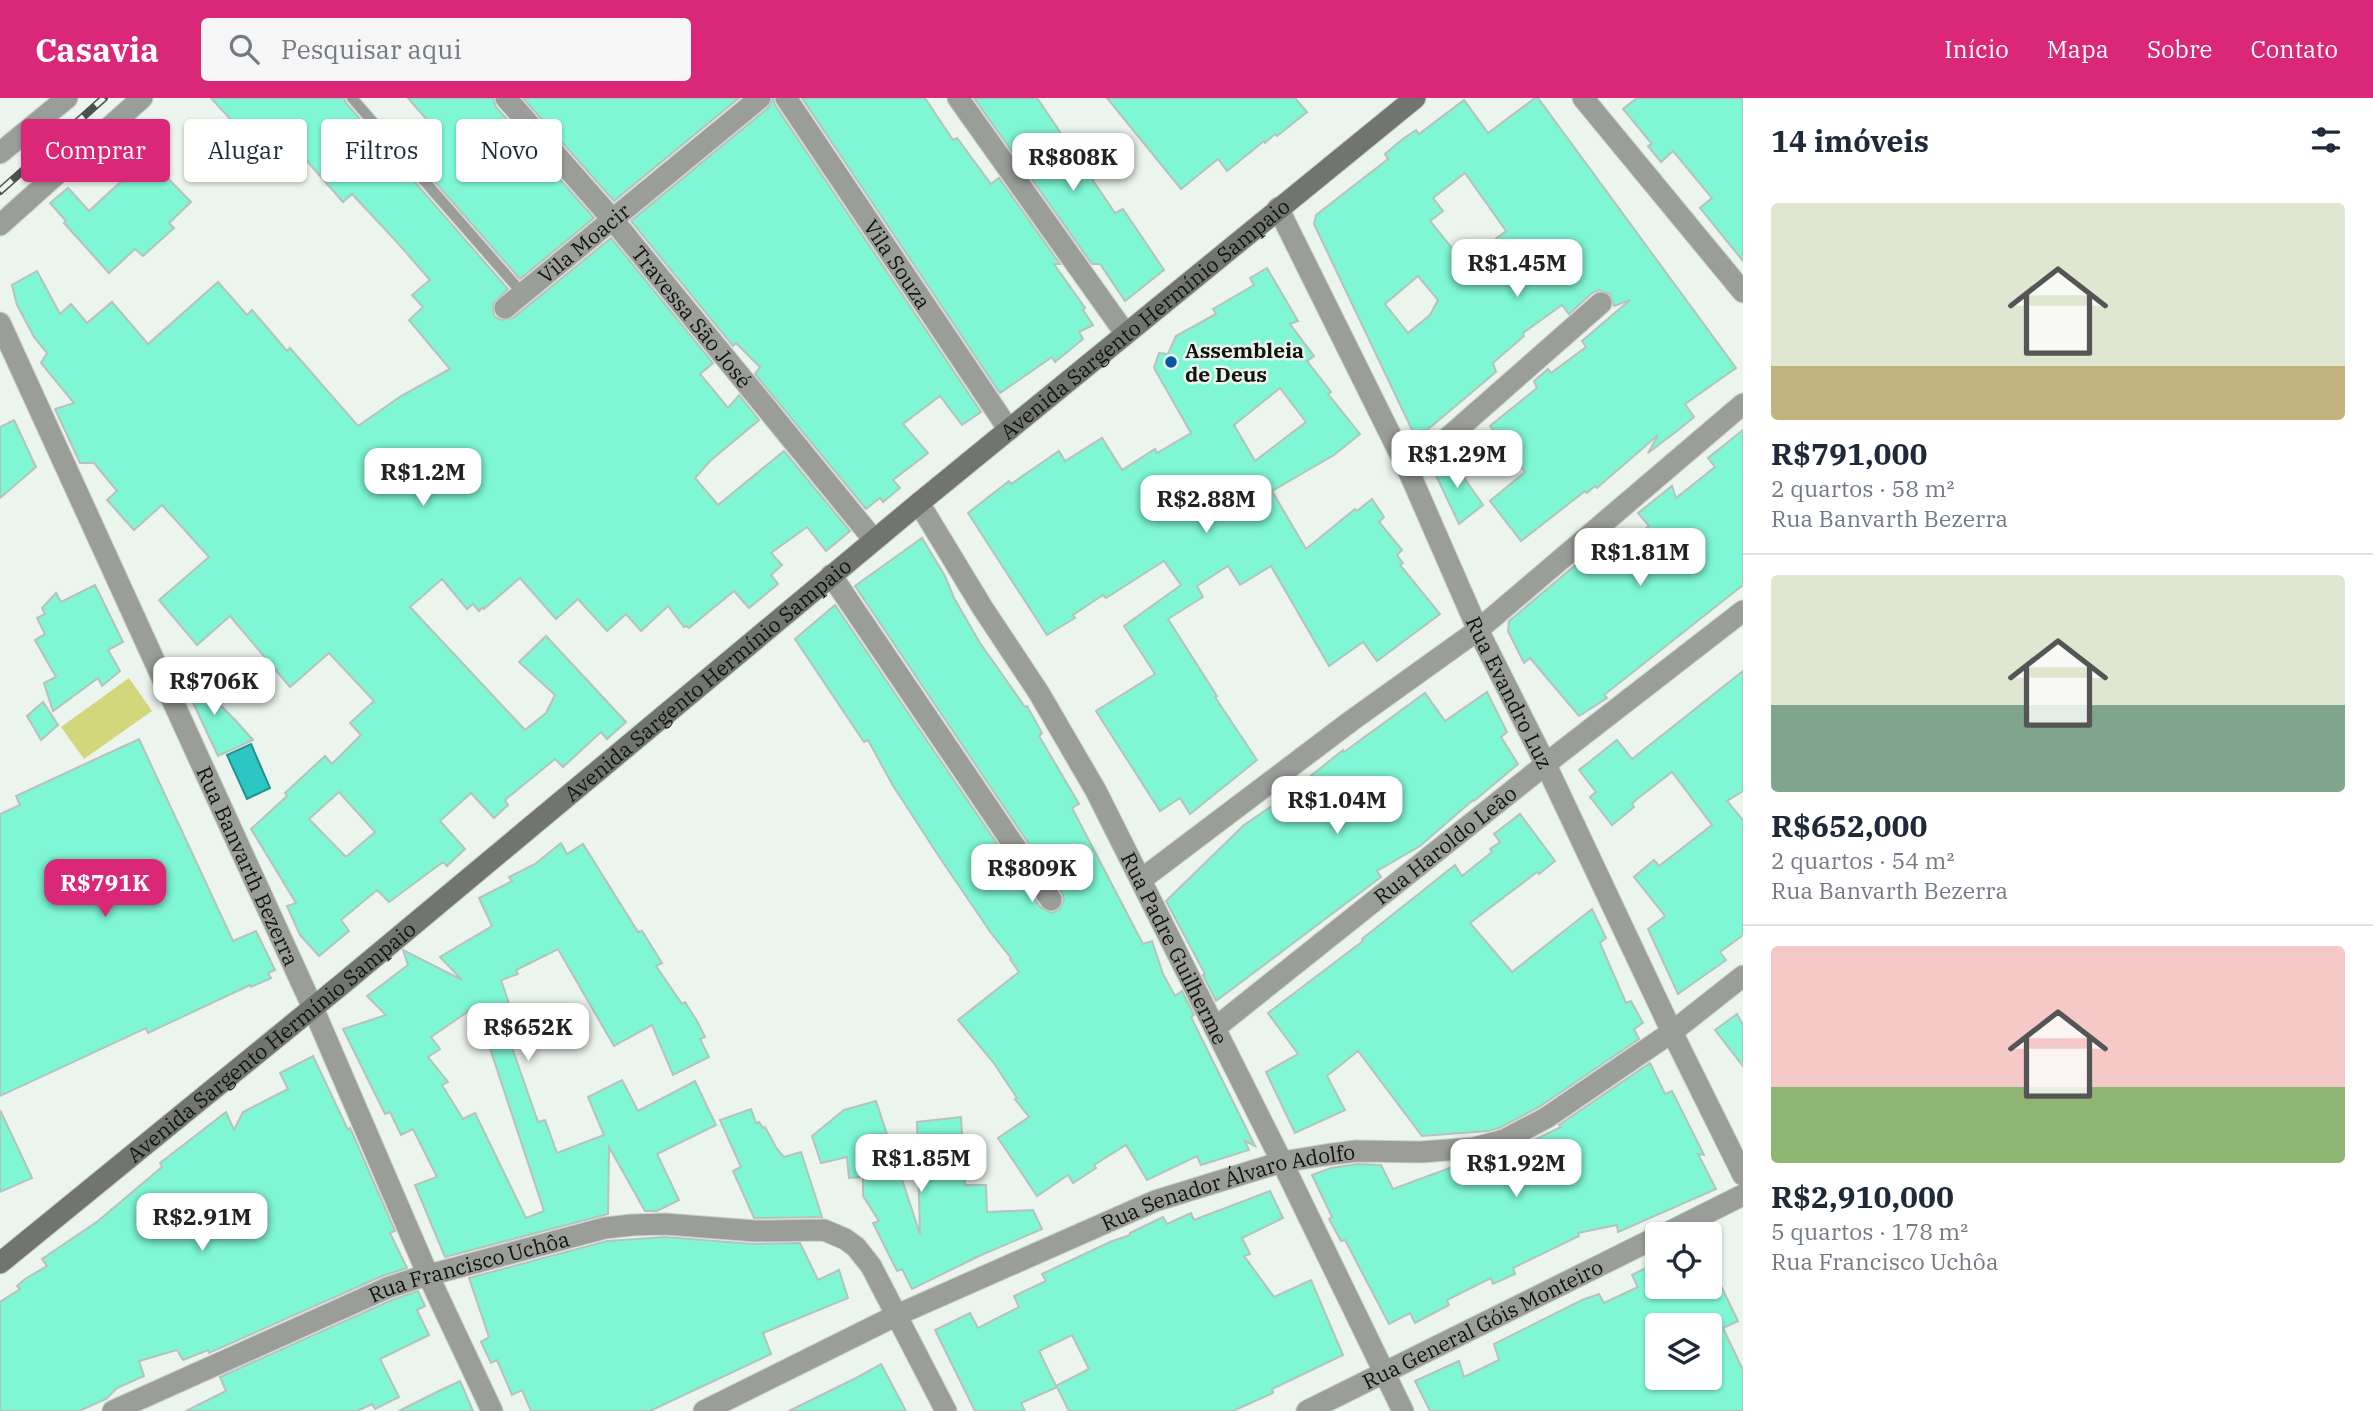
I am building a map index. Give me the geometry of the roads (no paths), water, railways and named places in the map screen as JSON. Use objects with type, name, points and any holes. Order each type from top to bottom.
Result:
[{"type":"main road","name":"Avenida Sargento Hermínio Sampaio","points":[[0,1263],[313,1008],[831,575],[1415,98]]},
{"type":"street","points":[[0,153],[67,98]]},
{"type":"street","points":[[0,225],[142,98]]},
{"type":"street","name":"Travessa São José","points":[[506,98],[613,219],[874,540]]},
{"type":"street","name":"Vila Moacir","points":[[505,308],[760,98]]},
{"type":"street","name":"Vila Souza","points":[[786,98],[1009,430]]},
{"type":"street","points":[[957,98],[1125,333]]},
{"type":"street","points":[[1583,98],[1743,292]]},
{"type":"street","name":"Rua Evandro Luz","points":[[1278,208],[1409,472],[1478,630],[1546,765],[1743,1175]]},
{"type":"street","points":[[1409,472],[1601,303]]},
{"type":"street","name":"Rua Banvarth Bezerra","points":[[0,323],[313,1008],[428,1275],[492,1411]]},
{"type":"street","points":[[1142,879],[1351,721],[1478,630],[1743,404]]},
{"type":"street","name":"Rua Padre Guilherme","points":[[919,503],[982,607],[1039,693],[1096,791],[1142,879],[1403,1411]]},
{"type":"street","points":[[831,575],[1051,900]]},
{"type":"street","name":"Rua Haroldo Leão","points":[[1215,1028],[1743,611]]},
{"type":"street","name":"Rua Senador Álvaro Adolfo","points":[[704,1411],[897,1315],[1155,1201],[1282,1162],[1356,1152],[1421,1152],[1474,1148],[1504,1140],[1546,1118],[1672,1032],[1743,976]]},
{"type":"street","points":[[1689,1222],[1743,1195]]},
{"type":"street","name":"Rua Francisco Uchôa","points":[[113,1411],[387,1288],[605,1228],[665,1224],[755,1231],[824,1230],[856,1247],[871,1266],[897,1315]]},
{"type":"street","name":"Rua General Góis Monteiro","points":[[1307,1411],[1645,1243]]},
{"type":"street","points":[[897,1315],[946,1411]]},
{"type":"lane","points":[[352,98],[523,293]]},
{"type":"water","points":[[251,744],[270,788],[247,799],[227,755]]},
{"type":"railway","points":[[0,191],[104,98]]},
{"type":"place","name":"Assembleia de Deus","points":[[1171,362]]}]
